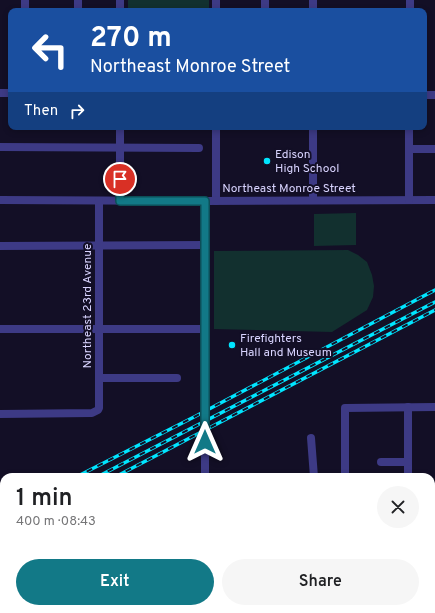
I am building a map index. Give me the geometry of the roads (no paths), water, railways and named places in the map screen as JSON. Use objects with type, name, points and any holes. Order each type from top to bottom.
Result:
[{"type":"street","points":[[120,130],[120,201]]},
{"type":"street","points":[[216,130],[216,201]]},
{"type":"street","points":[[313,130],[313,200]]},
{"type":"street","points":[[409,200],[410,130]]},
{"type":"street","points":[[0,147],[199,148]]},
{"type":"street","points":[[409,149],[435,149]]},
{"type":"street","name":"Northeast Monroe Street","points":[[0,200],[435,200]]},
{"type":"street","name":"Northeast 23rd Avenue","points":[[0,414],[92,413],[98,410],[100,404],[99,201]]},
{"type":"street","points":[[205,201],[205,473]]},
{"type":"street","points":[[0,246],[205,245]]},
{"type":"street","points":[[0,330],[205,329]]},
{"type":"street","points":[[100,378],[178,378]]},
{"type":"street","points":[[345,473],[345,408],[435,408]]},
{"type":"street","points":[[408,408],[408,473]]},
{"type":"street","points":[[311,438],[314,473]]},
{"type":"street","points":[[381,462],[408,462]]},
{"type":"railway","points":[[84,473],[194,417],[435,290]]},
{"type":"railway","points":[[105,473],[435,302]]},
{"type":"railway","points":[[123,473],[435,310]]},
{"type":"place","name":"Edison High School","points":[[267,161]]},
{"type":"place","name":"Firefighters Hall and Museum","points":[[232,345]]}]
